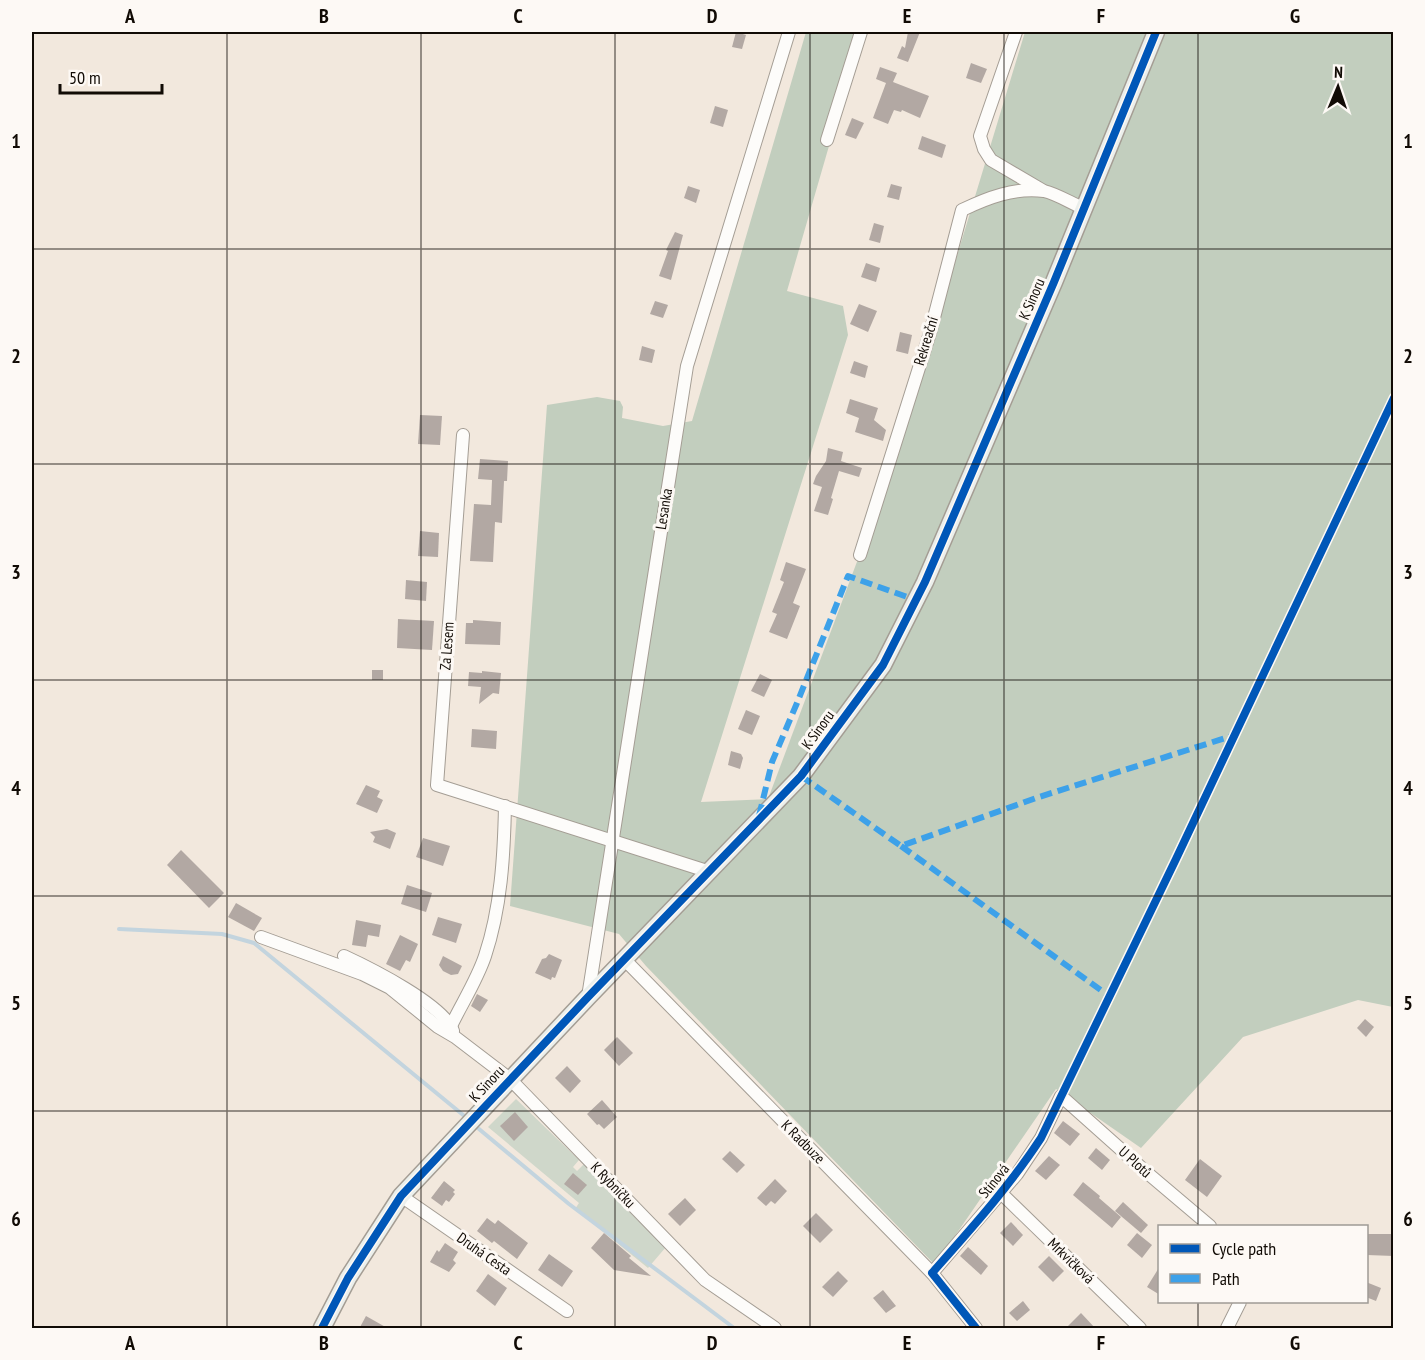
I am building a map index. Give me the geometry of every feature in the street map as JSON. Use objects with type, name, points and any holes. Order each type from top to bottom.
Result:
[{"type":"street","name":"Lesanka","points":[[588,997],[687,366],[789,32]]},
{"type":"street","points":[[827,140],[861,32]]},
{"type":"street","name":"Rekreační","points":[[1016,32],[980,136],[984,149],[991,160],[1045,192],[1083,208]]},
{"type":"street","name":"K Sinoru","points":[[322,1329],[348,1278],[401,1196],[588,997],[801,776],[883,665],[926,582],[1054,282],[1156,32]]},
{"type":"street","name":"Rekreační","points":[[860,555],[930,333],[962,210],[997,195],[1019,191],[1045,192]]},
{"type":"street","name":"Za Lesem","points":[[463,435],[437,785],[710,872]]},
{"type":"street","points":[[453,1031],[489,940],[501,883],[505,806]]},
{"type":"street","name":"K Rybníčku","points":[[261,937],[362,974],[390,988],[438,1027],[453,1031]]},
{"type":"street","name":"K Rybníčku","points":[[344,956],[377,971],[447,1020],[453,1031],[510,1079],[705,1280],[775,1329]]},
{"type":"street","name":"K Radbuze","points":[[625,960],[932,1273],[976,1329]]},
{"type":"street","name":"Stínová","points":[[932,1273],[1017,1174],[1041,1138],[1061,1096]]},
{"type":"street","name":"U Plotů","points":[[1061,1096],[1208,1225]]},
{"type":"street","name":"Mrkvičková","points":[[1002,1194],[1140,1329]]},
{"type":"street","name":"Druhá Cesta","points":[[401,1196],[567,1311]]},
{"type":"street","points":[[1227,1329],[1240,1303]]},
{"type":"shaded area","points":[[516,1099],[579,1160],[573,1167],[577,1171],[584,1164],[666,1247],[648,1268],[575,1209],[579,1203],[488,1127]]},
{"type":"green space","points":[[806,32],[862,32],[787,291],[843,306],[848,335],[701,802],[768,799],[894,463],[1025,32],[1393,32],[1393,1007],[1358,1000],[1243,1037],[1141,1148],[1056,1089],[935,1265],[646,966],[619,934],[510,906],[547,405],[597,397],[620,401],[623,407],[622,418],[663,426],[692,421]]},
{"type":"building","points":[[736,32],[746,35],[742,49],[732,47]]},
{"type":"building","points":[[908,32],[920,32],[908,62],[897,58],[902,46],[905,48]]},
{"type":"building","points":[[971,63],[987,69],[981,83],[966,78]]},
{"type":"building","points":[[880,67],[897,73],[893,82],[929,96],[920,118],[902,110],[901,112],[894,110],[888,124],[873,118],[886,83],[876,79]]},
{"type":"building","points":[[715,106],[728,110],[723,127],[710,123]]},
{"type":"building","points":[[852,118],[864,123],[856,139],[845,135]]},
{"type":"building","points":[[922,136],[946,145],[942,158],[918,149]]},
{"type":"building","points":[[891,184],[902,187],[899,200],[887,197]]},
{"type":"building","points":[[688,186],[700,190],[696,203],[684,198]]},
{"type":"building","points":[[874,223],[884,226],[880,243],[869,240]]},
{"type":"building","points":[[675,232],[683,235],[671,280],[659,276],[668,251],[666,250]]},
{"type":"building","points":[[866,263],[880,268],[876,282],[861,277]]},
{"type":"building","points":[[655,301],[668,305],[663,318],[650,314]]},
{"type":"building","points":[[859,304],[877,311],[868,332],[850,324]]},
{"type":"building","points":[[900,332],[912,335],[908,354],[896,351]]},
{"type":"building","points":[[642,346],[655,350],[652,363],[639,360]]},
{"type":"building","points":[[854,361],[868,366],[865,378],[850,373]]},
{"type":"building","points":[[850,399],[878,408],[874,420],[886,430],[883,441],[855,432],[859,418],[846,413]]},
{"type":"building","points":[[420,415],[442,416],[440,445],[418,444]]},
{"type":"building","points":[[828,448],[843,452],[841,461],[862,468],[859,477],[839,471],[828,515],[814,511],[822,487],[813,484],[826,461]]},
{"type":"building","points":[[480,459],[508,461],[507,481],[504,481],[502,523],[495,522],[493,562],[470,561],[474,504],[491,505],[492,480],[478,479]]},
{"type":"building","points":[[420,531],[439,533],[438,557],[418,556]]},
{"type":"building","points":[[786,562],[806,569],[793,603],[800,606],[787,639],[769,632],[777,614],[772,612],[784,582],[780,580]]},
{"type":"building","points":[[406,580],[427,582],[426,601],[405,599]]},
{"type":"building","points":[[398,619],[434,621],[432,650],[397,648]]},
{"type":"building","points":[[473,620],[501,622],[500,645],[465,644],[466,623],[473,623]]},
{"type":"building","points":[[372,670],[383,670],[383,680],[372,680]]},
{"type":"building","points":[[482,671],[501,673],[499,694],[493,693],[479,704],[481,687],[468,686],[469,672],[482,673]]},
{"type":"building","points":[[760,674],[772,680],[764,697],[751,691]]},
{"type":"building","points":[[746,710],[760,716],[752,735],[738,729]]},
{"type":"building","points":[[472,729],[497,731],[496,749],[471,747]]},
{"type":"building","points":[[731,751],[741,754],[743,758],[740,769],[728,765]]},
{"type":"building","points":[[366,785],[380,791],[377,797],[383,800],[377,813],[356,804]]},
{"type":"building","points":[[387,829],[396,833],[390,849],[373,842],[375,837],[370,832]]},
{"type":"building","points":[[423,838],[450,846],[443,866],[416,857]]},
{"type":"building","points":[[181,850],[224,893],[209,908],[167,865]]},
{"type":"building","points":[[407,885],[432,893],[426,912],[401,904]]},
{"type":"building","points":[[236,903],[262,918],[254,931],[228,917]]},
{"type":"building","points":[[438,917],[462,924],[456,943],[432,935]]},
{"type":"building","points":[[356,920],[381,925],[379,937],[368,935],[366,947],[352,945]]},
{"type":"building","points":[[400,935],[418,944],[410,962],[406,960],[400,971],[386,964]]},
{"type":"building","points":[[549,954],[562,960],[555,978],[552,977],[551,980],[535,973],[542,959]]},
{"type":"building","points":[[443,956],[462,966],[458,974],[451,975],[443,971],[439,965]]},
{"type":"building","points":[[477,994],[488,1000],[480,1012],[471,1006]]},
{"type":"building","points":[[1365,1019],[1374,1027],[1366,1037],[1357,1028]]},
{"type":"building","points":[[617,1037],[633,1053],[619,1066],[604,1050]]},
{"type":"building","points":[[567,1066],[581,1081],[570,1093],[555,1078]]},
{"type":"building","points":[[602,1100],[617,1117],[604,1129],[587,1114]]},
{"type":"building","points":[[515,1112],[528,1127],[514,1141],[500,1126]]},
{"type":"building","points":[[1063,1121],[1080,1134],[1070,1146],[1054,1133]]},
{"type":"building","points":[[1096,1148],[1110,1160],[1102,1170],[1088,1158]]},
{"type":"building","points":[[730,1151],[745,1165],[737,1173],[722,1159]]},
{"type":"building","points":[[1049,1156],[1060,1165],[1046,1180],[1035,1171]]},
{"type":"building","points":[[1200,1159],[1222,1176],[1207,1197],[1185,1180]]},
{"type":"building","points":[[573,1173],[587,1185],[578,1195],[564,1184]]},
{"type":"building","points":[[775,1179],[787,1191],[775,1204],[771,1201],[766,1206],[757,1198]]},
{"type":"building","points":[[444,1181],[455,1190],[453,1192],[455,1194],[449,1202],[446,1200],[442,1206],[431,1198]]},
{"type":"building","points":[[1083,1182],[1121,1217],[1112,1228],[1073,1195]]},
{"type":"building","points":[[685,1198],[696,1210],[680,1226],[668,1214]]},
{"type":"building","points":[[1123,1202],[1148,1225],[1141,1233],[1115,1211]]},
{"type":"building","points":[[816,1213],[833,1230],[820,1243],[803,1226]]},
{"type":"building","points":[[487,1218],[495,1224],[498,1220],[528,1243],[517,1259],[477,1231]]},
{"type":"building","points":[[1011,1222],[1023,1235],[1013,1246],[1000,1233]]},
{"type":"building","points":[[604,1233],[651,1276],[614,1270],[591,1248]]},
{"type":"building","points":[[1137,1233],[1152,1245],[1142,1258],[1127,1245]]},
{"type":"building","points":[[1368,1234],[1394,1234],[1394,1256],[1368,1255]]},
{"type":"building","points":[[445,1243],[458,1252],[453,1260],[456,1263],[449,1272],[430,1262],[437,1250],[439,1252]]},
{"type":"building","points":[[968,1247],[988,1266],[981,1275],[960,1256]]},
{"type":"building","points":[[549,1254],[573,1271],[562,1287],[538,1270]]},
{"type":"building","points":[[1049,1256],[1064,1271],[1053,1282],[1038,1267]]},
{"type":"building","points":[[1158,1269],[1158,1294],[1147,1287]]},
{"type":"building","points":[[838,1271],[848,1281],[833,1297],[822,1287]]},
{"type":"building","points":[[488,1274],[507,1288],[495,1306],[476,1291]]},
{"type":"building","points":[[1368,1283],[1381,1288],[1376,1301],[1368,1298]]},
{"type":"building","points":[[883,1290],[896,1306],[886,1313],[873,1298]]},
{"type":"building","points":[[1023,1301],[1030,1310],[1017,1321],[1009,1313]]},
{"type":"building","points":[[1081,1313],[1096,1329],[1065,1329]]},
{"type":"building","points":[[366,1316],[389,1329],[359,1329]]},
{"type":"waterway","points":[[119,929],[222,934],[254,943],[468,1119]]},
{"type":"waterway","points":[[473,1124],[569,1204],[734,1328]]},
{"type":"marked path","points":[[759,816],[772,762],[848,576],[916,600]]},
{"type":"marked path","points":[[801,776],[901,846],[1039,797],[1235,735]]},
{"type":"marked path","points":[[901,846],[1109,996]]},
{"type":"cycle path","points":[[322,1328],[348,1278],[401,1196],[588,997],[801,776],[883,665],[925,582],[1054,282],[1156,32]]},
{"type":"cycle path","points":[[976,1328],[932,1273],[1003,1191],[1041,1138],[1394,398]]}]
